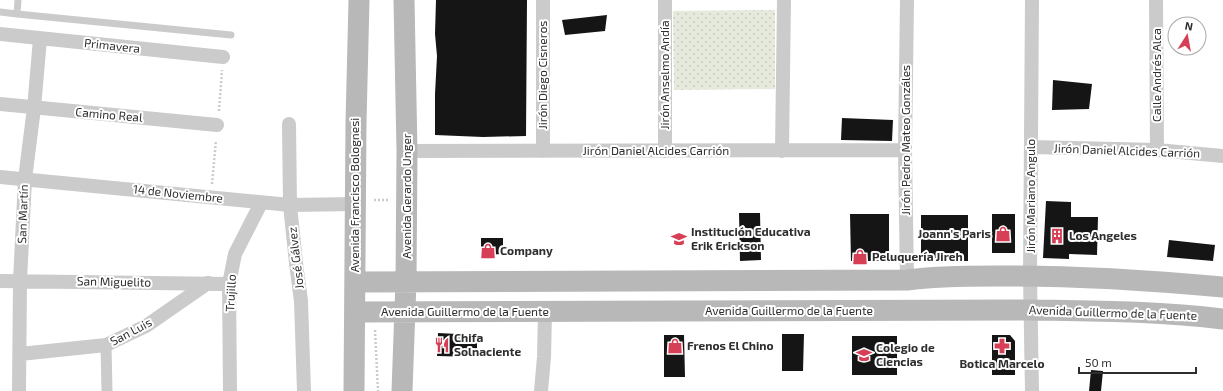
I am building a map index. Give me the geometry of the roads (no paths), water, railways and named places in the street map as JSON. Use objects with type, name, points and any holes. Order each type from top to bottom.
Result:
[{"type":"main road","name":"Avenida Francisco Bolognesi","points":[[354,391],[356,123],[359,0]]},
{"type":"main road","name":"Avenida Gerardo Unger","points":[[402,391],[407,200],[404,0]]},
{"type":"main road","points":[[355,282],[907,280],[928,277],[1030,276],[1158,281],[1223,287]]},
{"type":"main road","name":"Avenida Guillermo de la Fuente","points":[[355,312],[1030,310],[1121,311],[1199,316],[1223,320]]},
{"type":"street","name":"Jirón Diego Cisneros","points":[[543,0],[543,151]]},
{"type":"street","name":"Jirón Anselmo Andía","points":[[665,0],[665,151]]},
{"type":"street","points":[[782,151],[784,0]]},
{"type":"street","name":"Jirón Pedro Mateo Gonzáles","points":[[907,0],[905,150],[907,280]]},
{"type":"street","name":"Jirón Mariano Angulo","points":[[1032,0],[1030,276],[1032,391]]},
{"type":"street","name":"Calle Andrés Alca","points":[[1156,0],[1157,150]]},
{"type":"street","name":"Primavera","points":[[0,34],[224,58]]},
{"type":"street","name":"San Martín","points":[[19,391],[20,281],[25,179],[34,108],[40,38]]},
{"type":"street","name":"Camino Real","points":[[0,104],[217,125]]},
{"type":"street","name":"José Gálvez","points":[[289,124],[290,205],[301,301],[304,391]]},
{"type":"street","name":"Jirón Daniel Alcides Carrión","points":[[1031,147],[1157,150],[1223,156]]},
{"type":"street","name":"Jirón Daniel Alcides Carrión","points":[[407,151],[905,150]]},
{"type":"street","name":"14 de Noviembre","points":[[0,177],[261,203],[290,205],[355,202]]},
{"type":"street","name":"Trujillo","points":[[230,391],[229,284],[235,254],[261,203]]},
{"type":"street","name":"San Miguelito","points":[[0,280],[229,284]]},
{"type":"street","name":"San Luis","points":[[20,354],[106,345],[146,326],[208,283]]},
{"type":"street","points":[[541,391],[544,357],[545,312]]},
{"type":"street","points":[[106,345],[108,391]]},
{"type":"lane","points":[[17,14],[18,0]]},
{"type":"lane","points":[[0,12],[231,35]]},
{"type":"place","name":"Joann's Paris","points":[[1003,234]]},
{"type":"place","name":"Los Angeles","points":[[1057,236]]},
{"type":"place","name":"Institución Educativa Erik Erickson","points":[[679,239]]},
{"type":"place","name":"Company","points":[[488,251]]},
{"type":"place","name":"Peluquería Jireh","points":[[860,257]]},
{"type":"place","name":"Chifa Solnaciente","points":[[442,345]]},
{"type":"place","name":"Frenos El Chino","points":[[675,346]]},
{"type":"place","name":"Botica Marcelo","points":[[1002,346]]},
{"type":"place","name":"Colegio de Ciencias","points":[[864,355]]}]
